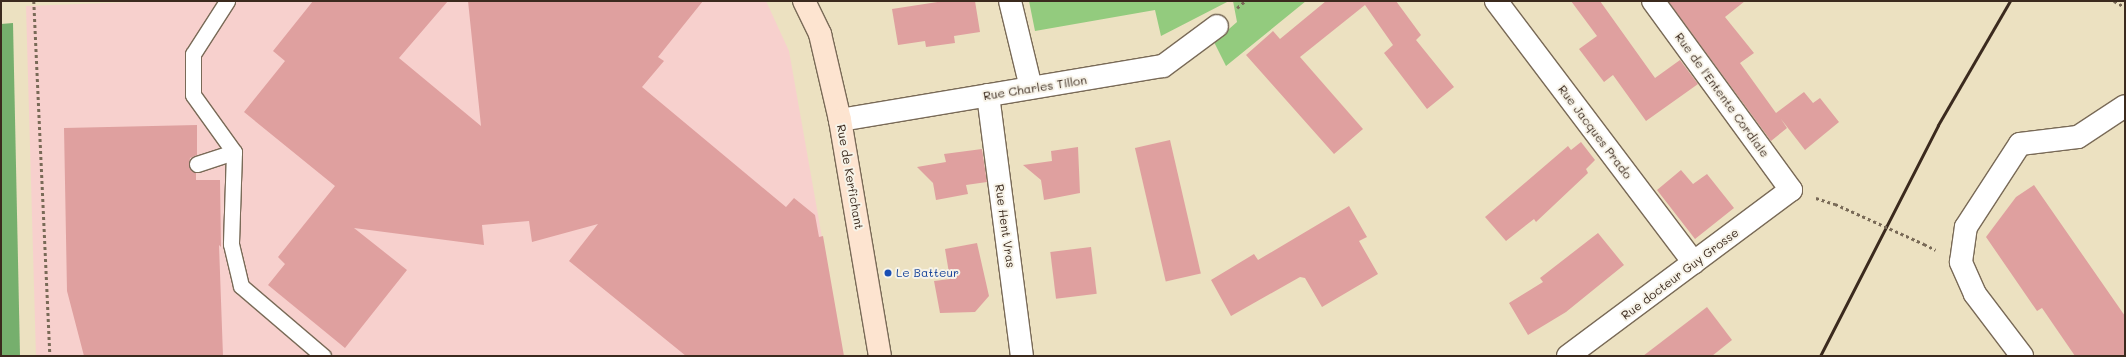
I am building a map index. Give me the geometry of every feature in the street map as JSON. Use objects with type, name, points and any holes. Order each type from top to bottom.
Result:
[{"type":"street","name":"Rue de Kerfichant","points":[[804,1],[820,34],[840,120],[880,356]]},
{"type":"street","points":[[1010,1],[1031,88]]},
{"type":"street","name":"Rue Jacques Prado","points":[[1496,1],[1694,263]]},
{"type":"street","name":"Rue de l'Entente Cordiale","points":[[1652,1],[1791,190]]},
{"type":"street","name":"Rue Charles Tillon","points":[[840,120],[1162,66],[1217,26]]},
{"type":"street","name":"Rue Hent Vras","points":[[988,95],[1022,356]]},
{"type":"street","points":[[2022,356],[1975,294],[1961,262],[1966,227],[2020,144],[2078,137],[2125,106]]},
{"type":"street","name":"Rue docteur Guy Grosse","points":[[1568,356],[1791,190]]},
{"type":"lane","points":[[227,1],[193,54],[193,95],[234,152],[231,244],[242,286],[323,356]]},
{"type":"lane","points":[[197,164],[234,152]]},
{"type":"path","points":[[34,1],[50,356]]},
{"type":"path","points":[[2114,1],[2125,7]]},
{"type":"path","points":[[1834,204],[1924,244]]},
{"type":"shaded area","points":[[161,1],[766,1],[789,51],[843,356],[36,356],[26,6]]},
{"type":"green space","points":[[1029,1],[1229,1],[1161,36],[1155,10],[1035,31]]},
{"type":"green space","points":[[1233,1],[1306,1],[1226,66],[1214,42],[1237,22]]},
{"type":"green space","points":[[13,23],[20,356],[1,356],[1,24]]},
{"type":"building","points":[[313,1],[448,1],[399,58],[481,126],[468,1],[703,1],[658,57],[664,61],[642,87],[786,207],[794,198],[815,215],[819,237],[823,236],[844,356],[686,356],[569,261],[598,224],[532,242],[529,221],[482,225],[484,245],[354,228],[407,270],[345,348],[268,285],[285,264],[278,257],[335,186],[244,112],[285,61],[273,51]]},
{"type":"building","points":[[944,1],[975,1],[980,32],[954,36],[955,43],[926,47],[925,41],[898,45],[892,9]]},
{"type":"building","points":[[1326,1],[1396,1],[1421,35],[1416,40],[1454,87],[1427,109],[1384,53],[1393,45],[1365,5],[1300,57],[1363,129],[1334,154],[1246,55],[1273,31],[1280,39]]},
{"type":"building","points":[[1571,1],[1600,1],[1655,78],[1680,60],[1698,84],[1646,121],[1613,75],[1604,82],[1579,49],[1597,36]]},
{"type":"building","points":[[1668,1],[1745,1],[1725,17],[1754,53],[1740,63],[1776,113],[1804,92],[1813,103],[1820,98],[1839,122],[1805,150],[1781,119],[1787,128],[1771,141]]},
{"type":"building","points":[[197,125],[197,155],[190,158],[189,167],[196,173],[196,180],[220,180],[221,247],[219,245],[223,356],[84,356],[67,291],[64,128]]},
{"type":"building","points":[[1170,140],[1201,273],[1166,282],[1135,148]]},
{"type":"building","points":[[1581,142],[1595,160],[1586,169],[1588,173],[1536,222],[1534,219],[1506,241],[1485,217],[1568,146],[1571,150]]},
{"type":"building","points":[[1078,147],[1080,193],[1044,200],[1041,180],[1023,165],[1052,161],[1051,151]]},
{"type":"building","points":[[982,149],[987,182],[966,185],[968,194],[936,200],[933,183],[917,167],[946,162],[944,154]]},
{"type":"building","points":[[1681,170],[1693,184],[1707,174],[1734,208],[1695,239],[1657,190]]},
{"type":"building","points":[[2034,185],[2125,316],[2125,356],[2075,356],[2042,308],[2037,311],[1986,237],[2016,197]]},
{"type":"building","points":[[1349,206],[1367,237],[1359,241],[1378,274],[1322,307],[1305,278],[1300,277],[1231,316],[1211,280],[1254,254],[1258,260]]},
{"type":"building","points":[[1598,233],[1624,265],[1566,312],[1528,335],[1509,303],[1543,282],[1540,278]]},
{"type":"building","points":[[977,243],[989,296],[975,312],[940,313],[934,281],[950,279],[945,249]]},
{"type":"building","points":[[1091,247],[1097,294],[1056,299],[1050,252]]},
{"type":"building","points":[[1707,307],[1732,340],[1712,356],[1643,356]]},
{"type":"railway","points":[[1820,356],[1938,125],[2010,1]]},
{"type":"place","name":"Le Batteur","points":[[888,273]]}]
